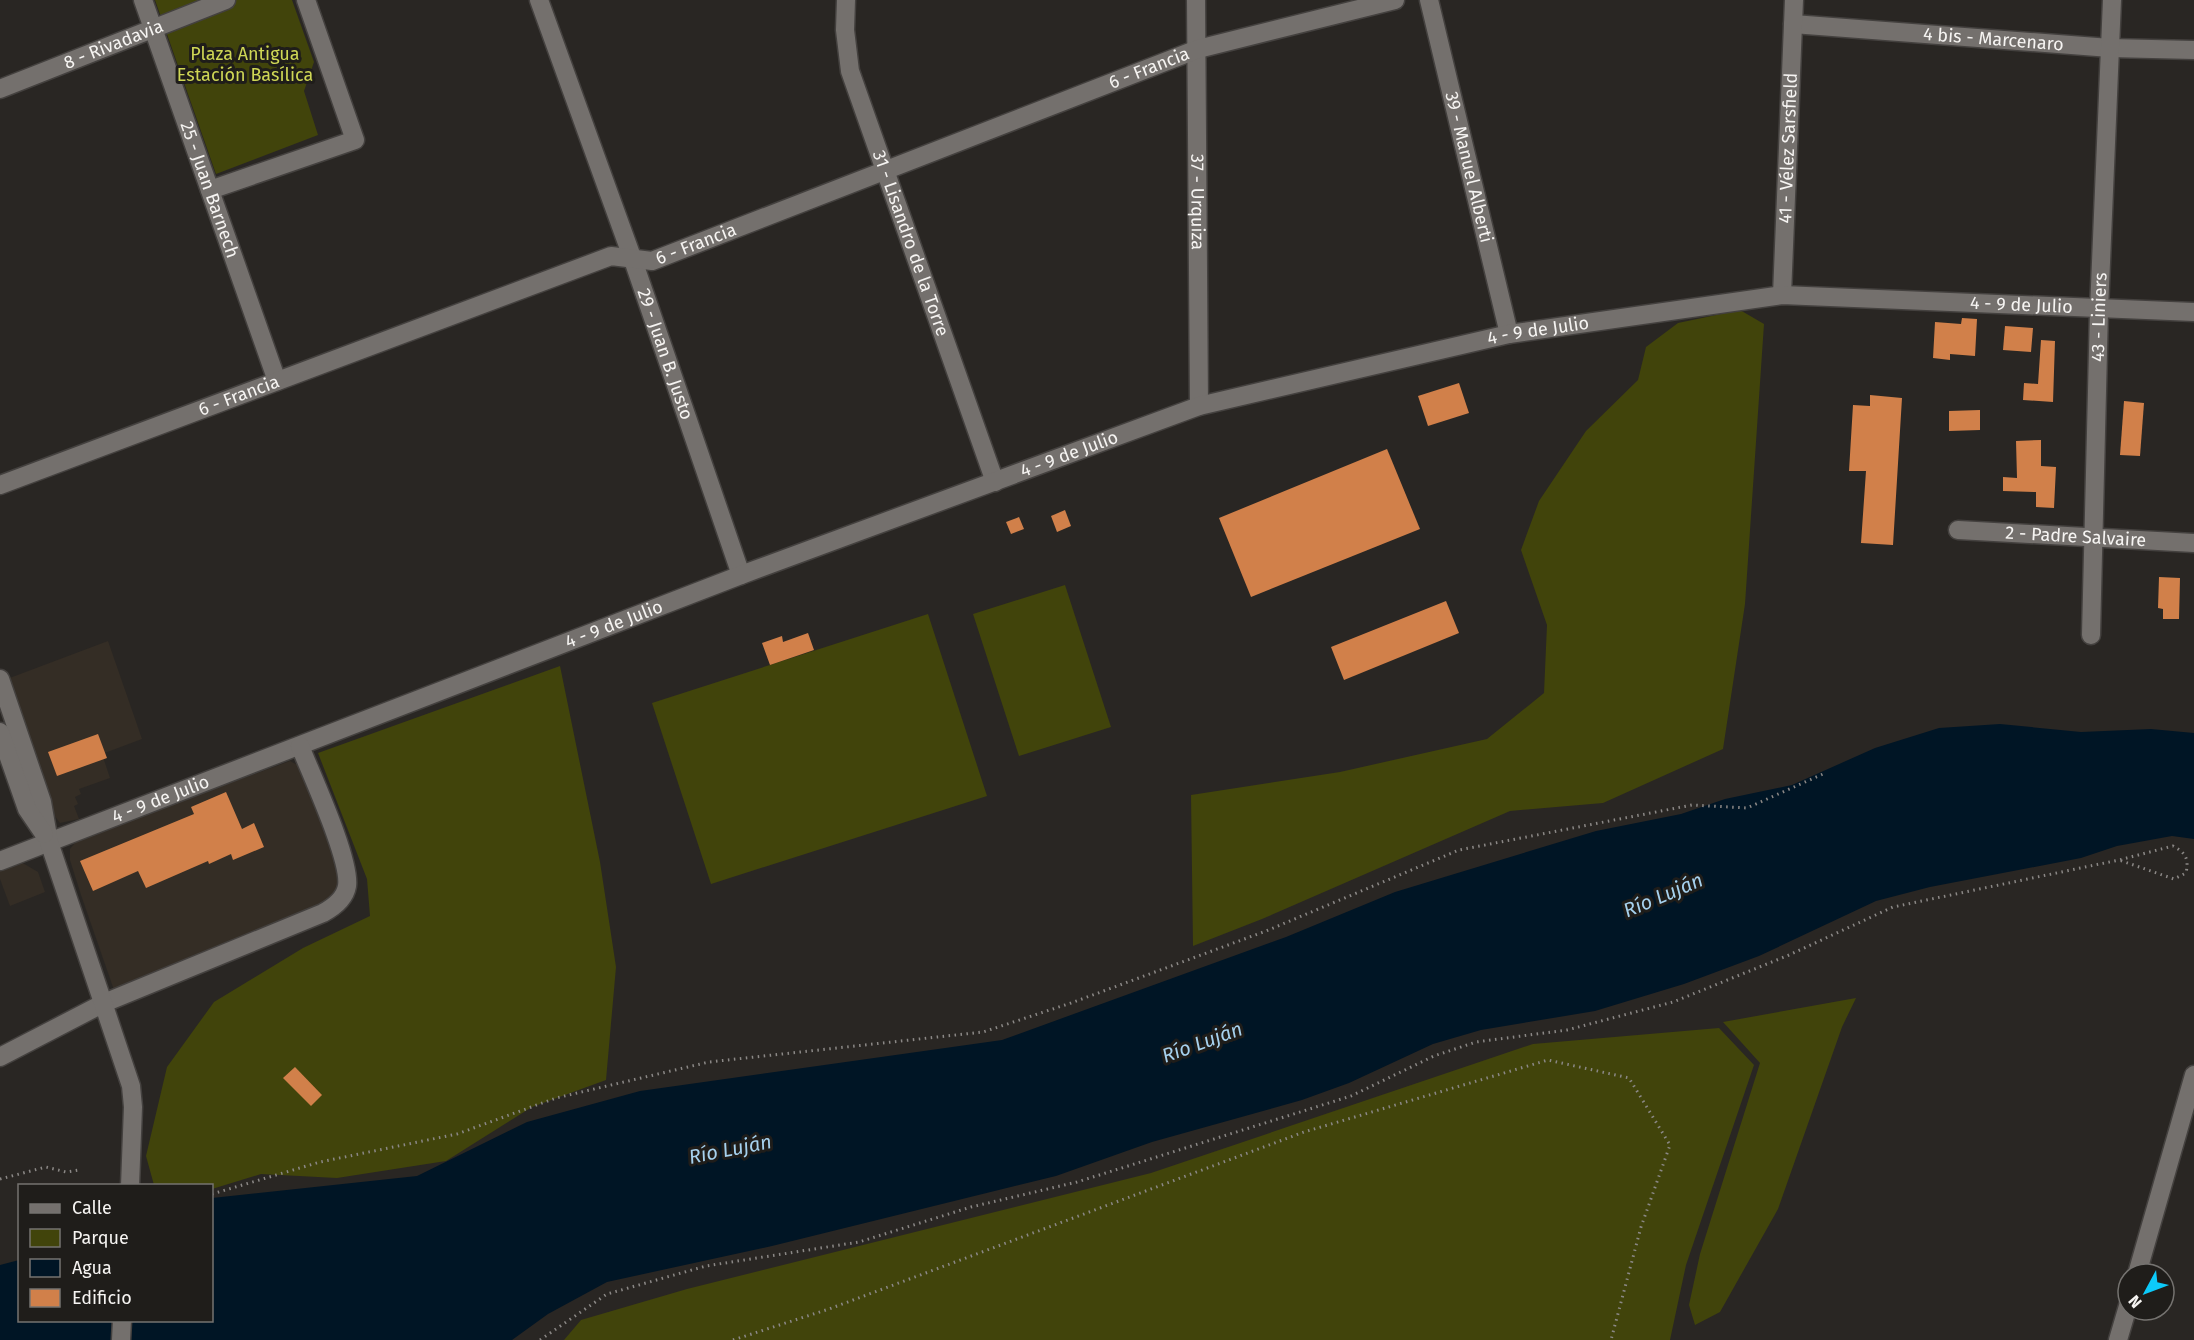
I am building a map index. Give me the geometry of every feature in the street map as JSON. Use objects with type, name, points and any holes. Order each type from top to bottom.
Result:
[{"type":"street","name":"25 - Juan Barnech","points":[[143,0],[277,381]]},
{"type":"street","name":"8 - Rivadavia","points":[[0,89],[226,0]]},
{"type":"street","points":[[210,190],[355,140],[306,0]]},
{"type":"street","name":"29 - Juan B. Justo","points":[[539,0],[632,257],[741,575]]},
{"type":"street","name":"31 - Lisandro de la Torre","points":[[846,0],[845,30],[850,71],[995,482]]},
{"type":"street","name":"37 - Urquiza","points":[[1196,0],[1199,406]]},
{"type":"street","name":"6 - Francia","points":[[0,485],[611,256],[652,261],[1198,49],[1395,0]]},
{"type":"street","name":"39 - Manuel Alberti","points":[[1429,0],[1509,334]]},
{"type":"street","name":"41 - Vélez Sarsfield","points":[[1782,295],[1794,0]]},
{"type":"street","name":"43 - Liniers","points":[[2091,635],[2099,310],[2112,0]]},
{"type":"street","name":"4 bis - Marcenaro","points":[[1793,24],[2110,48],[2194,50]]},
{"type":"street","name":"4 - 9 de Julio","points":[[0,861],[741,575],[1199,406],[1509,334],[1782,295],[2099,310],[2194,312]]},
{"type":"street","name":"2 - Padre Salvaire","points":[[1958,530],[2194,543]]},
{"type":"street","points":[[0,680],[42,802],[49,842],[130,1086],[134,1107],[130,1184]]},
{"type":"street","points":[[0,732],[27,809],[49,842]]},
{"type":"street","points":[[0,1057],[104,1003],[323,912],[340,900],[347,889],[344,861],[300,746]]},
{"type":"street","points":[[2140,1262],[2194,1075]]},
{"type":"street","points":[[121,1340],[122,1322]]},
{"type":"street","points":[[2118,1340],[2123,1322]]},
{"type":"path","points":[[213,1194],[320,1162],[457,1134],[556,1098],[709,1062],[983,1032],[1071,1004],[1266,931],[1460,850],[1681,806],[1748,808],[1823,774]]},
{"type":"path","points":[[540,1340],[607,1294],[706,1266],[859,1242],[971,1207],[1077,1182],[1352,1096],[1434,1056],[1476,1042],[1567,1030],[1673,1002],[1789,955],[1893,906],[2119,860],[2173,846],[2182,851],[2188,861],[2186,873],[2174,879],[2119,860]]},
{"type":"path","points":[[733,1340],[829,1309],[1304,1132],[1548,1059],[1629,1078],[1670,1145],[1641,1227],[1611,1340]]},
{"type":"path","points":[[0,1179],[46,1167],[66,1172],[79,1170]]},
{"type":"shaded area","points":[[108,641],[142,739],[102,754],[110,778],[79,789],[81,794],[75,797],[78,804],[74,806],[79,819],[60,823],[54,815],[7,679]]},
{"type":"shaded area","points":[[290,761],[303,768],[344,871],[337,898],[115,993],[70,860],[70,849],[78,839]]},
{"type":"shaded area","points":[[21,862],[38,872],[45,892],[10,906],[0,879],[0,869]]},
{"type":"green space","name":"Plaza Antigua Estación Basílica","points":[[155,0],[292,0],[314,62],[304,91],[318,135],[216,174]]},
{"type":"green space","points":[[1740,310],[1764,324],[1745,604],[1723,749],[1603,803],[1510,811],[1262,919],[1193,946],[1191,795],[1340,772],[1487,739],[1544,693],[1547,625],[1521,550],[1539,501],[1586,431],[1638,380],[1646,347],[1678,323]]},
{"type":"green space","points":[[1065,585],[1111,727],[1019,756],[973,614]]},
{"type":"green space","points":[[928,614],[987,796],[711,884],[652,703]]},
{"type":"green space","points":[[560,666],[600,862],[616,967],[606,1080],[532,1107],[446,1161],[337,1178],[261,1174],[213,1189],[213,1184],[154,1184],[146,1156],[167,1067],[214,1002],[303,948],[370,916],[367,879],[318,753]]},
{"type":"green space","points":[[1856,998],[1842,1027],[1778,1209],[1720,1312],[1695,1325],[1689,1305],[1700,1254],[1760,1063],[1723,1022]]},
{"type":"green space","points":[[1719,1028],[1754,1065],[1686,1265],[1670,1340],[564,1340],[581,1320],[687,1289],[1151,1173],[1533,1044]]},
{"type":"water","name":"Río Luján","points":[[2000,724],[2081,732],[2151,729],[2194,733],[2194,839],[2172,836],[2117,846],[2081,858],[1930,887],[1876,901],[1759,956],[1684,984],[1595,1011],[1481,1030],[1433,1044],[1349,1083],[1302,1100],[1152,1142],[1056,1176],[772,1246],[607,1282],[548,1314],[512,1340],[0,1340],[0,1265],[18,1260],[18,1322],[213,1322],[213,1198],[417,1176],[527,1122],[640,1091],[1002,1040],[1286,937],[1395,892],[1596,831],[1681,814],[1725,799],[1792,785],[1875,748],[1939,728]]},
{"type":"building","points":[[1962,318],[1977,319],[1975,356],[1950,354],[1950,360],[1933,358],[1935,322],[1961,324]]},
{"type":"building","points":[[2005,326],[2033,328],[2031,352],[2003,350]]},
{"type":"building","points":[[2041,340],[2055,341],[2053,402],[2023,400],[2024,383],[2038,384]]},
{"type":"building","points":[[1459,383],[1469,413],[1428,426],[1418,396]]},
{"type":"building","points":[[1870,395],[1902,398],[1893,545],[1861,543],[1866,471],[1849,471],[1853,405],[1870,406]]},
{"type":"building","points":[[2124,401],[2144,403],[2140,456],[2120,455]]},
{"type":"building","points":[[1980,410],[1980,430],[1949,431],[1949,411]]},
{"type":"building","points":[[2041,440],[2041,466],[2056,467],[2054,508],[2036,507],[2036,492],[2003,491],[2003,477],[2017,478],[2016,441]]},
{"type":"building","points":[[1387,449],[1420,529],[1251,597],[1219,518]]},
{"type":"building","points":[[1065,510],[1071,526],[1057,532],[1051,516]]},
{"type":"building","points":[[1019,517],[1024,529],[1011,534],[1006,522]]},
{"type":"building","points":[[2159,577],[2180,578],[2179,619],[2163,619],[2163,609],[2158,608]]},
{"type":"building","points":[[1446,601],[1459,633],[1344,680],[1331,647]]},
{"type":"building","points":[[808,633],[814,650],[770,665],[762,643],[782,636],[783,642]]},
{"type":"building","points":[[98,734],[107,758],[57,776],[48,752]]},
{"type":"building","points":[[226,792],[242,829],[254,823],[264,847],[233,860],[231,854],[209,864],[208,861],[146,888],[138,871],[93,891],[80,861],[194,814],[191,807]]},
{"type":"building","points":[[295,1067],[322,1095],[311,1106],[283,1078]]}]
